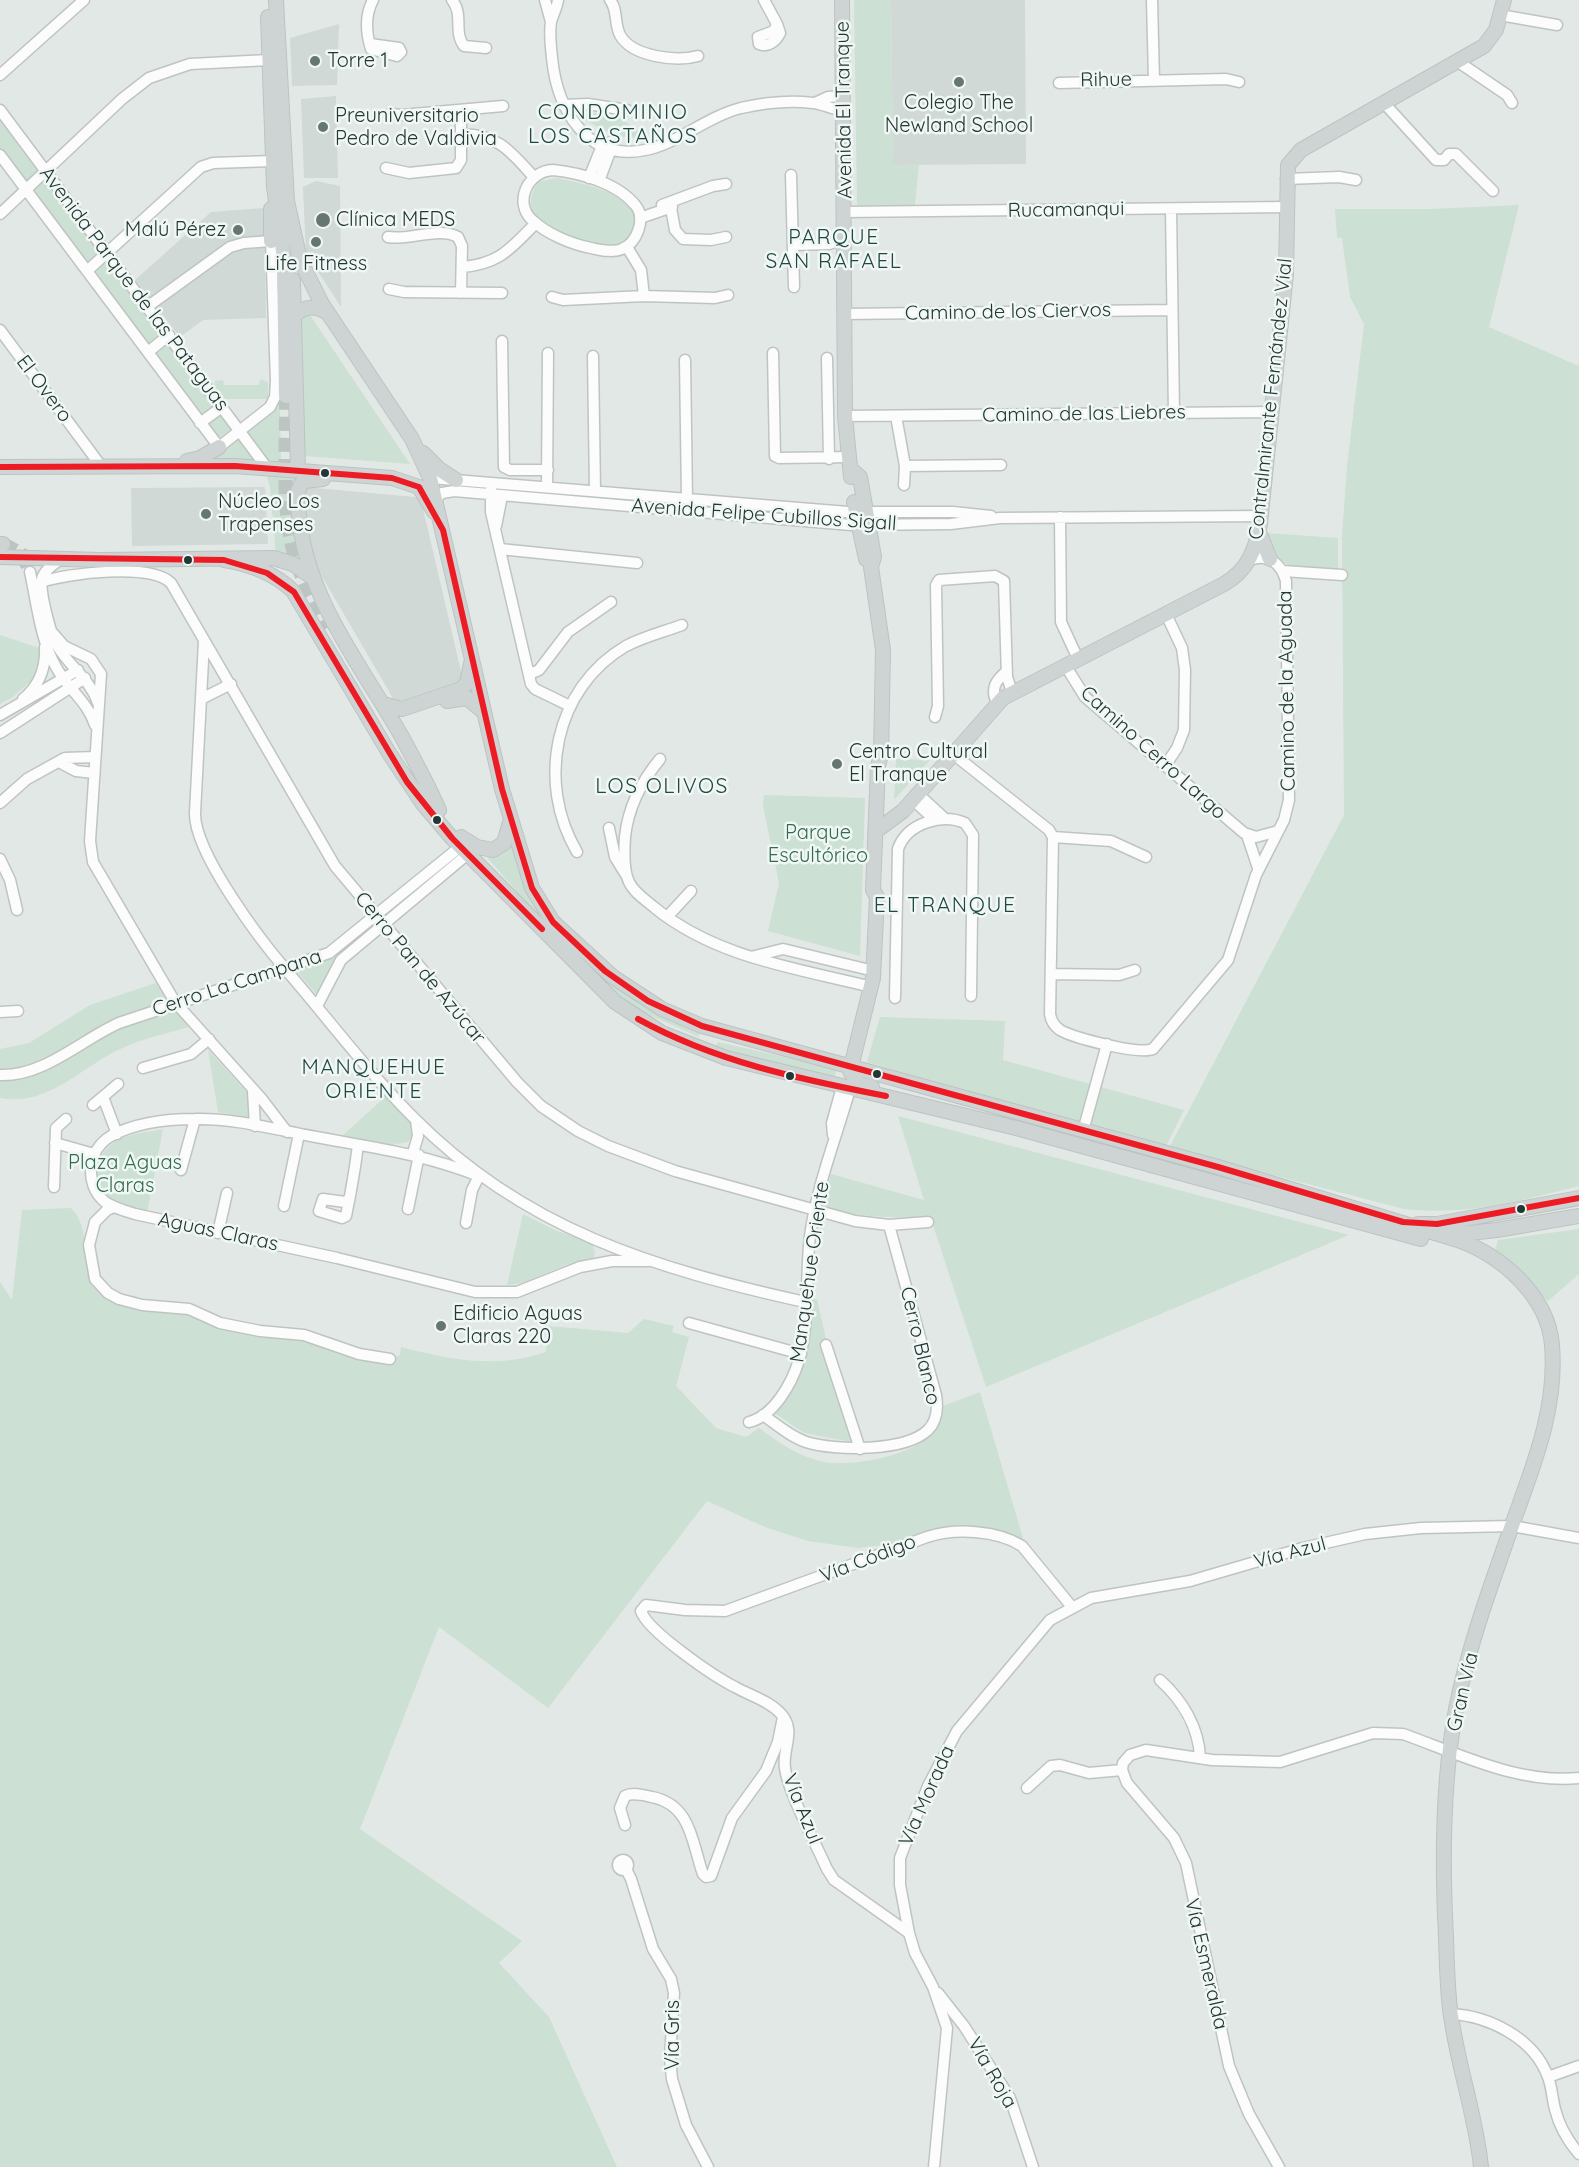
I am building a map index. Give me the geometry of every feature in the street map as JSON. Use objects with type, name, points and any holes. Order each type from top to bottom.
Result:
[{"type":"main road","points":[[268,0],[274,187],[286,396]]},
{"type":"main road","points":[[276,0],[289,216],[304,270],[329,314],[412,439],[433,464],[456,480]]},
{"type":"main road","name":"Avenida El Tranque","points":[[842,0],[845,416],[851,464],[860,477],[862,519],[874,557],[871,567],[883,650],[881,755],[878,766],[880,832]]},
{"type":"main road","name":"Contralmirante Fernández Vial","points":[[880,832],[910,803],[997,703],[1012,692],[1229,581],[1250,560],[1259,532],[1286,274],[1288,165],[1298,153],[1457,62],[1490,40],[1504,0]]},
{"type":"main road","points":[[277,244],[291,267],[295,315],[298,470]]},
{"type":"main road","points":[[295,315],[311,307],[329,314]]},
{"type":"main road","points":[[412,439],[437,498],[510,820],[532,888],[553,922],[605,971],[628,988],[662,1009],[702,1026],[1218,1167],[1406,1228],[1509,1212],[1579,1198]]},
{"type":"main road","points":[[173,465],[200,458],[219,447]]},
{"type":"main road","points":[[0,467],[173,465],[267,468],[392,478],[430,478]]},
{"type":"main road","points":[[369,476],[349,480],[309,479],[299,487],[300,525],[313,578],[331,618],[402,736],[439,810]]},
{"type":"main road","points":[[392,478],[411,482],[424,492],[443,530]]},
{"type":"main road","points":[[1259,532],[1270,559]]},
{"type":"main road","points":[[1,548],[61,560],[274,558],[293,564],[313,578]]},
{"type":"main road","points":[[224,560],[266,571],[297,596],[389,753],[423,804],[606,994],[643,1022],[688,1045],[713,1054],[846,1088],[922,1104],[1443,1236],[1497,1230],[1579,1216]]},
{"type":"main road","points":[[327,628],[400,753],[462,844],[493,850],[504,843],[510,820]]},
{"type":"main road","points":[[383,704],[402,709],[461,689],[467,683],[472,659]]},
{"type":"main road","points":[[402,736],[410,715],[459,697],[471,699],[484,712]]},
{"type":"main road","name":"Avenida El Tranque","points":[[851,1067],[874,971],[877,897],[873,890],[885,802],[887,766],[881,755]]},
{"type":"main road","points":[[885,802],[890,808],[910,803]]},
{"type":"main road","points":[[688,1045],[702,1039],[702,1026]]},
{"type":"main road","points":[[713,1054],[714,1041],[718,1039],[764,1050],[769,1046]]},
{"type":"main road","points":[[851,1067],[851,1074],[858,1084],[922,1104]]},
{"type":"main road","points":[[1537,1223],[1556,1214],[1579,1209]]},
{"type":"main road","points":[[1487,1255],[1500,1220],[1509,1212]]},
{"type":"main road","name":"Gran Vía","points":[[1406,1228],[1487,1255]]},
{"type":"main road","name":"Gran Vía","points":[[1443,1236],[1478,1247],[1523,1283],[1535,1298],[1547,1320],[1553,1348],[1551,1396],[1544,1432],[1459,1694],[1450,1750],[1444,1860],[1451,2014],[1476,2123],[1481,2167]]},
{"type":"street","points":[[0,75],[84,0]]},
{"type":"street","points":[[360,0],[368,13]]},
{"type":"street","points":[[370,44],[368,13],[373,0]]},
{"type":"street","points":[[452,0],[459,12]]},
{"type":"street","points":[[466,0],[459,12],[459,40],[464,46],[486,48]]},
{"type":"street","points":[[545,0],[551,22],[553,66],[563,105],[572,120],[608,146],[659,144],[711,118],[741,108],[765,104],[815,103],[833,109],[844,103]]},
{"type":"street","points":[[551,22],[558,0]]},
{"type":"street","name":"Rihue","points":[[1152,0],[1154,80]]},
{"type":"street","points":[[615,2],[621,36],[631,47],[675,58],[698,56]]},
{"type":"street","points":[[767,2],[777,24]]},
{"type":"street","points":[[1500,15],[1557,25]]},
{"type":"street","points":[[0,214],[130,92],[159,73],[202,62],[269,60]]},
{"type":"street","points":[[1457,62],[1507,95],[1512,103]]},
{"type":"street","name":"Rihue","points":[[1059,83],[1226,79],[1239,82]]},
{"type":"street","points":[[1384,103],[1436,160],[1444,160],[1453,153],[1456,154],[1493,191]]},
{"type":"street","points":[[563,105],[588,104],[627,110]]},
{"type":"street","points":[[390,114],[461,111],[466,107],[502,105]]},
{"type":"street","name":"Avenida Parque de las Pataguas","points":[[0,110],[267,468]]},
{"type":"street","points":[[386,168],[403,173],[453,170],[460,163],[461,111]]},
{"type":"street","points":[[462,137],[486,136],[502,144],[531,179]]},
{"type":"street","points":[[594,179],[608,146]]},
{"type":"street","name":"Avenida Parque de las Pataguas","points":[[0,155],[219,447]]},
{"type":"street","points":[[87,271],[201,167],[213,163],[273,161]]},
{"type":"street","points":[[553,170],[594,179],[621,193],[640,215],[638,231],[624,248],[606,250],[576,244],[533,221],[524,200],[531,179],[553,170]]},
{"type":"street","points":[[791,175],[794,287]]},
{"type":"street","points":[[1286,178],[1339,177],[1356,180]]},
{"type":"street","points":[[640,215],[665,208],[680,198],[713,186],[726,184]]},
{"type":"street","name":"Rucamanqui","points":[[845,212],[1287,207]]},
{"type":"street","points":[[665,208],[676,233],[683,239],[711,240],[726,237]]},
{"type":"street","points":[[1171,209],[1174,413]]},
{"type":"street","points":[[462,264],[484,265],[496,260],[533,221]]},
{"type":"street","points":[[388,237],[453,235],[462,244],[461,293]]},
{"type":"street","points":[[147,307],[230,248],[244,243],[277,244],[276,394],[270,407],[219,447]]},
{"type":"street","points":[[793,245],[844,245]]},
{"type":"street","points":[[624,248],[634,270],[641,296]]},
{"type":"street","points":[[389,289],[404,292],[502,293]]},
{"type":"street","points":[[552,297],[563,300],[641,296],[715,298],[728,295]]},
{"type":"street","name":"Camino de los Ciervos","points":[[844,314],[1172,310]]},
{"type":"street","name":"El Overo","points":[[0,330],[101,466]]},
{"type":"street","points":[[148,352],[169,336]]},
{"type":"street","points":[[502,341],[503,464],[510,470],[548,470]]},
{"type":"street","points":[[548,353],[548,487]]},
{"type":"street","points":[[772,353],[774,454],[779,458],[829,459],[851,464]]},
{"type":"street","points":[[593,356],[595,491]]},
{"type":"street","points":[[826,358],[829,459]]},
{"type":"street","name":"Avenida Felipe Cubillos Sigall","points":[[685,360],[687,498]]},
{"type":"street","points":[[200,423],[222,407]]},
{"type":"street","name":"Camino de las Liebres","points":[[845,416],[1272,412]]},
{"type":"street","points":[[896,416],[905,466],[904,485]]},
{"type":"street","points":[[82,466],[89,456],[88,448]]},
{"type":"street","points":[[905,466],[1001,465]]},
{"type":"street","name":"Avenida Felipe Cubillos Sigall","points":[[430,478],[800,508],[862,519]]},
{"type":"street","points":[[507,484],[493,487],[490,495],[500,549],[530,674],[535,689],[570,706]]},
{"type":"street","name":"Avenida Felipe Cubillos Sigall","points":[[437,498],[450,491],[769,518],[862,519],[959,524],[1000,518],[1261,516]]},
{"type":"street","points":[[496,529],[502,496]]},
{"type":"street","points":[[769,518],[776,514],[799,515],[800,508]]},
{"type":"street","name":"Camino Cerro Largo","points":[[1060,518],[1061,622],[1082,693],[1247,835]]},
{"type":"street","points":[[500,549],[637,563]]},
{"type":"street","points":[[1250,560],[1259,557],[1270,559]]},
{"type":"street","name":"Camino de la Aguada","points":[[1270,559],[1284,571],[1342,575]]},
{"type":"street","points":[[18,705],[39,680],[44,665],[48,634],[41,582],[50,567],[61,560]]},
{"type":"street","name":"Camino de la Aguada","points":[[1051,974],[1050,1014],[1055,1026],[1065,1032],[1142,1052],[1157,1046],[1228,960],[1258,868],[1278,831],[1289,800],[1287,593],[1284,571]]},
{"type":"street","points":[[30,572],[56,667],[89,712],[96,731]]},
{"type":"street","name":"Cerro Pan de Azúcar","points":[[41,582],[83,573],[162,575],[171,583],[335,866],[517,1082],[551,1115],[636,1159],[815,1210],[855,1221],[889,1225],[928,1222]]},
{"type":"street","points":[[935,717],[938,706],[936,585],[939,580],[995,576],[1004,581],[1007,671],[1012,692]]},
{"type":"street","points":[[530,674],[539,670],[568,632],[611,602]]},
{"type":"street","points":[[1165,766],[1177,748],[1184,730],[1185,690],[1184,655],[1166,614]]},
{"type":"street","points":[[577,852],[561,819],[554,784],[556,750],[570,706],[591,675],[616,652],[640,639],[682,625]]},
{"type":"street","points":[[48,634],[82,674],[98,704]]},
{"type":"street","points":[[48,634],[96,663],[100,674],[90,846],[93,862],[175,1002],[287,1132]]},
{"type":"street","points":[[204,641],[196,830],[252,929],[416,1120],[431,1134],[450,1159]]},
{"type":"street","points":[[997,703],[993,688],[998,678],[1007,671]]},
{"type":"street","points":[[0,734],[82,674]]},
{"type":"street","points":[[0,715],[67,683]]},
{"type":"street","points":[[201,699],[231,684]]},
{"type":"street","points":[[952,753],[1049,830],[1053,837],[1051,974],[1119,975],[1136,970]]},
{"type":"street","points":[[0,803],[27,779],[59,762],[71,757],[94,757]]},
{"type":"street","points":[[627,876],[624,845],[631,810],[646,778],[660,759]]},
{"type":"street","points":[[59,762],[76,771],[94,773]]},
{"type":"street","points":[[910,803],[939,819],[965,823],[973,835],[971,996]]},
{"type":"street","points":[[895,998],[898,849],[909,833],[939,819]]},
{"type":"street","points":[[609,828],[612,850],[635,890],[667,917],[712,944],[751,957],[872,987]]},
{"type":"street","points":[[1258,868],[1247,835],[1260,837],[1278,831]]},
{"type":"street","points":[[1053,837],[1111,841],[1146,857]]},
{"type":"street","name":"Cerro La Campana","points":[[0,1075],[27,1072],[49,1063],[95,1033],[175,1002],[328,953],[462,844]]},
{"type":"street","name":"Cerro La Campana","points":[[317,1006],[341,960],[384,924],[462,844]]},
{"type":"street","points":[[0,860],[13,890],[17,910]]},
{"type":"street","points":[[667,917],[691,891]]},
{"type":"street","points":[[751,957],[783,949],[874,971]]},
{"type":"street","points":[[831,977],[834,962]]},
{"type":"street","points":[[0,1012],[18,1011]]},
{"type":"street","points":[[143,1068],[188,1055],[209,1039]]},
{"type":"street","points":[[1083,1131],[1107,1044]]},
{"type":"street","points":[[93,1104],[118,1084]]},
{"type":"street","name":"Manquehue Oriente","points":[[749,1422],[763,1415],[790,1384],[801,1354],[815,1210],[833,1138],[832,1123],[846,1088]]},
{"type":"street","points":[[253,1090],[255,1126]]},
{"type":"street","points":[[102,1097],[117,1134]]},
{"type":"street","points":[[54,1187],[56,1127],[66,1119]]},
{"type":"street","points":[[181,1170],[195,1119]]},
{"type":"street","points":[[114,1207],[104,1201],[94,1186],[91,1168],[94,1154],[101,1144],[117,1134],[154,1123],[195,1119],[255,1126],[450,1159],[543,1217],[598,1243],[649,1261],[805,1302]]},
{"type":"street","points":[[408,1209],[418,1136],[416,1120]]},
{"type":"street","name":"Aguas Claras","points":[[284,1206],[299,1134]]},
{"type":"street","points":[[418,1136],[431,1134]]},
{"type":"street","points":[[55,1143],[94,1154]]},
{"type":"street","points":[[350,1199],[358,1145]]},
{"type":"street","points":[[466,1223],[472,1190],[479,1176]]},
{"type":"street","points":[[218,1233],[226,1193]]},
{"type":"street","points":[[114,1207],[106,1210],[95,1222],[89,1245],[95,1279],[114,1296],[132,1304],[189,1309],[220,1323],[260,1331],[304,1335],[359,1354],[390,1359]]},
{"type":"street","name":"Aguas Claras","points":[[114,1207],[218,1233],[389,1270],[459,1290],[487,1293],[518,1292],[566,1271],[592,1264],[649,1261]]},
{"type":"street","name":"Cerro Blanco","points":[[763,1415],[802,1441],[860,1449],[873,1449],[922,1435],[930,1427],[936,1413],[936,1395],[889,1225]]},
{"type":"street","points":[[592,1264],[598,1254],[598,1243]]},
{"type":"street","points":[[689,1323],[801,1354]]},
{"type":"street","points":[[826,1345],[860,1449]]},
{"type":"street","name":"Vía Azul","points":[[1072,1607],[1091,1598],[1190,1581],[1303,1548],[1365,1534],[1421,1528],[1512,1526],[1579,1538]]},
{"type":"street","name":"Vía Código","points":[[783,1716],[769,1704],[723,1681],[693,1660],[646,1623],[641,1611],[646,1605],[668,1609],[725,1611],[927,1537],[955,1532],[1012,1539],[1022,1546],[1072,1607]]},
{"type":"street","name":"Vía Morada","points":[[934,2167],[947,2037],[933,1987],[915,1953],[909,1933],[900,1885],[900,1858],[911,1825],[939,1763],[968,1715],[1050,1620],[1072,1607]]},
{"type":"street","points":[[1160,1680],[1177,1696],[1190,1719],[1198,1737],[1200,1758]]},
{"type":"street","points":[[625,1825],[620,1808],[625,1796],[642,1795],[669,1804],[680,1814],[692,1832],[703,1874],[706,1877],[711,1876],[732,1818],[769,1764],[778,1742],[783,1716]]},
{"type":"street","name":"Vía Azul","points":[[783,1716],[789,1732],[785,1769],[827,1869],[834,1880],[909,1933]]},
{"type":"street","points":[[1027,1788],[1051,1766],[1060,1765],[1089,1773],[1122,1770],[1123,1763],[1130,1755],[1146,1750],[1200,1758],[1280,1762],[1373,1732],[1403,1734],[1528,1776],[1579,1778]]},
{"type":"street","name":"Vía Esmeralda","points":[[1122,1770],[1127,1783],[1174,1838],[1186,1863],[1229,2066],[1245,2106],[1279,2167]]},
{"type":"street","name":"Vía Gris","points":[[626,1869],[653,1948],[671,1979],[674,1993],[670,2058],[672,2079],[686,2126],[708,2167]]},
{"type":"street","name":"Vía Roja","points":[[933,1987],[964,2026],[1010,2098],[1033,2167]]},
{"type":"street","points":[[1451,2014],[1480,2018],[1504,2029],[1536,2057],[1548,2077],[1557,2117],[1579,2154]]},
{"type":"street","points":[[1548,2077],[1579,2066]]},
{"type":"shaded area","name":"Colegio The Newland School","points":[[891,0],[1025,0],[1026,164],[893,165]]},
{"type":"shaded area","name":"Torre 1","points":[[339,24],[337,85],[292,86],[290,38]]},
{"type":"shaded area","name":"Clínica MEDS","points":[[336,96],[338,178],[304,178],[301,99]]},
{"type":"shaded area","name":"Clínica MEDS","points":[[316,181],[340,186],[341,307],[306,253],[303,187]]},
{"type":"shaded area","points":[[264,208],[266,318],[203,320],[180,337],[135,280],[211,212]]},
{"type":"shaded area","points":[[265,487],[268,544],[132,546],[131,488]]},
{"type":"shaded area","points":[[304,487],[415,497],[421,500],[463,680],[404,700],[394,700],[317,568],[307,528]]},
{"type":"green space","points":[[854,0],[891,0],[893,165],[919,165],[915,205],[857,206]]},
{"type":"green space","points":[[590,112],[622,119],[644,135],[641,138],[615,136],[585,120],[581,115]]},
{"type":"green space","points":[[0,117],[233,428],[218,439],[0,149]]},
{"type":"green space","points":[[556,178],[590,186],[621,200],[637,217],[628,239],[622,244],[602,245],[560,233],[539,220],[533,213],[532,193],[538,182]]},
{"type":"green space","points":[[1519,205],[1489,327],[1579,366],[1579,1186],[1514,1202],[1470,1209],[1426,1211],[1404,1209],[1169,1148],[1344,815],[1342,535],[1347,466],[1364,324],[1350,297],[1342,238],[1337,238],[1335,209],[1431,209]]},
{"type":"green space","points":[[308,312],[410,464],[304,456],[300,321]]},
{"type":"green space","points":[[260,379],[268,382],[268,399],[225,399],[214,386],[215,381],[223,380],[224,385],[259,385]]},
{"type":"green space","points":[[280,401],[281,463],[266,459],[247,431]]},
{"type":"green space","points":[[239,438],[256,460],[213,460]]},
{"type":"green space","points":[[266,473],[299,476],[306,568],[276,555],[270,487]]},
{"type":"green space","points":[[445,486],[848,516],[848,521]]},
{"type":"green space","points":[[1266,533],[1338,538],[1338,570],[1303,568],[1284,562],[1277,556]]},
{"type":"green space","points":[[0,635],[42,649],[43,654],[33,683],[30,682],[13,697],[0,704]]},
{"type":"green space","points":[[896,759],[930,760],[894,800]]},
{"type":"green space","name":"Parque Escultórico","points":[[764,795],[865,798],[860,956],[768,931],[779,883],[763,806]]},
{"type":"green space","points":[[510,841],[530,901],[545,921],[699,1030],[699,1037],[638,1010],[612,991],[548,927],[485,855]]},
{"type":"green space","points":[[449,858],[452,862],[338,957],[318,996],[295,969],[335,955]]},
{"type":"green space","points":[[156,983],[189,1027],[126,1046],[48,1092],[17,1099],[0,1098],[0,1049],[29,1043],[90,1005]]},
{"type":"green space","points":[[880,1017],[1005,1021],[1003,1060],[1184,1110],[1166,1146],[1001,1102],[867,1062]]},
{"type":"green space","points":[[718,1042],[837,1069],[834,1078],[720,1050],[715,1047]]},
{"type":"green space","points":[[208,1050],[249,1095],[249,1116],[218,1112]]},
{"type":"green space","points":[[385,1097],[409,1121],[413,1135],[409,1141],[387,1144],[342,1136]]},
{"type":"green space","points":[[898,1116],[1349,1235],[986,1387],[930,1216],[889,1217],[822,1209],[831,1174],[924,1200]]},
{"type":"green space","name":"Plaza Aguas Claras","points":[[163,1129],[147,1213],[121,1206],[107,1198],[100,1191],[96,1174],[97,1165],[106,1149],[127,1136]]},
{"type":"green space","points":[[71,1208],[82,1226],[90,1270],[101,1292],[303,1337],[390,1361],[400,1355],[401,1347],[473,1361],[527,1357],[546,1352],[548,1326],[628,1333],[644,1319],[674,1326],[672,1332],[689,1337],[676,1386],[716,1428],[746,1437],[759,1428],[799,1453],[825,1462],[864,1461],[908,1450],[930,1434],[936,1423],[940,1407],[980,1392],[1025,1545],[1007,1537],[934,1528],[893,1544],[858,1548],[808,1541],[765,1527],[707,1501],[548,1708],[439,1627],[360,1829],[522,1941],[499,1963],[549,2017],[617,2167],[0,2167],[0,1282],[12,1300],[22,1210]]},
{"type":"green space","points":[[523,1214],[557,1231],[592,1243],[595,1252],[593,1261],[568,1264],[522,1283],[507,1285]]},
{"type":"green space","points":[[1579,1229],[1579,1274],[1548,1301],[1493,1258],[1498,1240]]},
{"type":"green space","points":[[817,1299],[826,1339],[823,1352],[852,1442],[804,1433],[773,1412],[796,1380],[808,1300]]},
{"type":"tunnel","points":[[286,396],[285,479],[291,541],[296,561],[310,595],[327,628]]},
{"type":"tunnel","points":[[3,544],[23,555],[30,572]]},
{"type":"transit line","points":[[0,467],[235,466],[392,478],[419,487],[443,530],[502,789],[532,888],[553,922],[605,971],[648,1001],[702,1026],[1218,1167],[1403,1222],[1437,1224],[1579,1198]]},
{"type":"transit line","points":[[0,557],[224,560],[267,573],[294,592],[407,782],[452,838],[542,929]]},
{"type":"transit line","points":[[638,1019],[667,1034],[728,1058],[790,1076],[886,1096]]},
{"type":"place","name":"Torre 1","points":[[315,61]]},
{"type":"place","name":"Colegio The Newland School","points":[[959,82]]},
{"type":"place","name":"Preuniversitario Pedro de Valdivia","points":[[323,127]]},
{"type":"place","name":"Clínica MEDS","points":[[323,220]]},
{"type":"place","name":"Malú Pérez","points":[[238,230]]},
{"type":"place","name":"Life Fitness","points":[[316,242]]},
{"type":"place","name":"Núcleo Los Trapenses","points":[[206,514]]},
{"type":"place","name":"Centro Cultural El Tranque","points":[[837,764]]},
{"type":"place","name":"Edificio Aguas Claras 220","points":[[441,1326]]},
{"type":"district","name":"CONDOMINIO LOS CASTAÑOS","points":[[613,125]]},
{"type":"district","name":"PARQUE SAN RAFAEL","points":[[834,250]]},
{"type":"district","name":"LOS OLIVOS","points":[[662,787]]},
{"type":"district","name":"EL TRANQUE","points":[[945,906]]},
{"type":"district","name":"MANQUEHUE ORIENTE","points":[[374,1080]]}]
